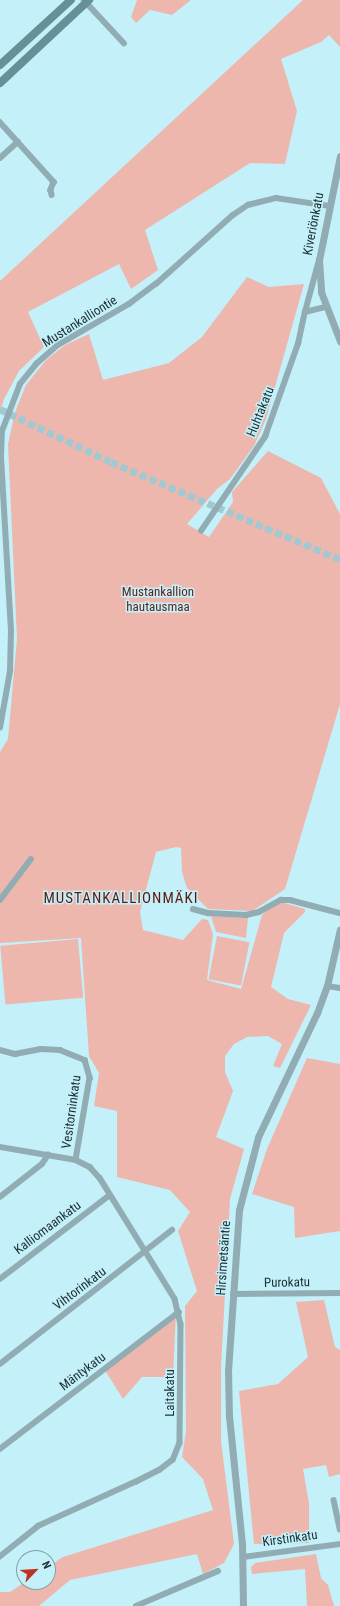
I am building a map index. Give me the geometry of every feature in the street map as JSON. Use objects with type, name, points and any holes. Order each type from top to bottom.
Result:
[{"type":"main road","points":[[0,66],[71,0]]},
{"type":"main road","points":[[0,83],[86,1]]},
{"type":"street","points":[[86,1],[124,43]]},
{"type":"street","points":[[0,122],[54,182],[50,190],[52,195]]},
{"type":"street","points":[[0,158],[18,142]]},
{"type":"street","name":"Kiveriönkatu","points":[[340,156],[319,260],[325,307],[340,341]]},
{"type":"street","name":"Mustankalliontie","points":[[0,728],[10,671],[11,631],[2,437],[9,406],[20,384],[36,364],[58,345],[128,304],[152,287],[233,214],[248,205],[276,198],[330,206]]},
{"type":"street","name":"Huhtakatu","points":[[201,531],[265,437],[298,344],[319,260]]},
{"type":"street","points":[[305,312],[325,307]]},
{"type":"street","points":[[0,900],[31,859]]},
{"type":"street","points":[[193,908],[208,913],[246,915],[259,912],[281,900],[290,900],[340,913]]},
{"type":"street","name":"Hirsimetsäntie","points":[[243,1606],[243,1557],[229,1417],[228,1371],[239,1210],[258,1138],[317,1013],[327,986],[340,929]]},
{"type":"street","points":[[327,986],[340,988]]},
{"type":"street","name":"Vesitorninkatu","points":[[0,1050],[16,1054],[41,1049],[60,1050],[85,1060],[90,1078],[76,1160]]},
{"type":"street","points":[[0,1147],[76,1160]]},
{"type":"street","points":[[0,1196],[42,1164],[48,1155]]},
{"type":"street","name":"Laitakatu","points":[[0,1557],[39,1526],[160,1470],[173,1460],[180,1443],[180,1312],[175,1299],[110,1195],[90,1167],[76,1160]]},
{"type":"street","name":"Kalliomaankatu","points":[[0,1279],[110,1195]]},
{"type":"street","name":"Vihtorinkatu","points":[[0,1364],[146,1253],[172,1230]]},
{"type":"street","name":"Purokatu","points":[[233,1294],[340,1293]]},
{"type":"street","name":"Mäntykatu","points":[[0,1449],[180,1312]]},
{"type":"street","points":[[334,1500],[340,1529]]},
{"type":"street","name":"Kirstinkatu","points":[[243,1557],[340,1544]]},
{"type":"street","points":[[136,1606],[218,1571]]},
{"type":"green space","points":[[137,0],[191,0],[172,15],[150,10],[136,23],[131,17]]},
{"type":"green space","points":[[303,0],[340,0],[340,47],[329,35],[321,42],[281,59],[297,111],[285,164],[250,163],[145,230],[158,270],[131,289],[119,264],[28,312],[44,347],[19,371],[4,399],[0,412],[0,281]]},
{"type":"green space","name":"Mustankallion hautausmaa","points":[[247,277],[269,287],[304,284],[266,419],[254,446],[230,479],[217,489],[187,524],[209,537],[233,502],[232,492],[268,451],[321,478],[340,514],[340,704],[285,889],[252,911],[208,909],[187,888],[182,872],[181,848],[176,847],[156,852],[140,912],[143,930],[183,940],[202,919],[208,920],[213,934],[207,980],[241,989],[262,915],[270,907],[281,902],[305,909],[305,912],[284,933],[271,987],[288,999],[311,1005],[280,1068],[273,1066],[282,1044],[268,1036],[247,1037],[234,1044],[225,1056],[225,1072],[233,1091],[216,1137],[244,1149],[230,1199],[221,1368],[221,1441],[234,1544],[224,1563],[203,1574],[197,1554],[70,1580],[39,1606],[0,1606],[0,1592],[10,1592],[16,1588],[16,1590],[56,1590],[56,1562],[63,1557],[213,1510],[203,1479],[182,1457],[186,1431],[185,1306],[197,1291],[178,1231],[190,1212],[170,1190],[117,1177],[117,1111],[94,1106],[99,1073],[89,1056],[81,938],[0,943],[0,752],[8,739],[17,639],[8,444],[15,412],[26,385],[46,360],[65,345],[89,334],[103,380],[169,363],[202,337]]},
{"type":"green space","points":[[211,916],[248,918],[246,938],[216,932]]},
{"type":"green space","points":[[217,936],[249,942],[241,985],[209,979]]},
{"type":"green space","points":[[78,939],[83,998],[5,1005],[0,946]]},
{"type":"green space","points":[[307,1058],[340,1064],[340,1231],[295,1238],[294,1207],[252,1194],[267,1149]]},
{"type":"green space","points":[[324,1300],[335,1347],[340,1350],[340,1474],[329,1477],[326,1465],[303,1469],[309,1503],[309,1543],[254,1544],[239,1391],[278,1384],[308,1357],[296,1302]]},
{"type":"green space","points":[[176,1313],[173,1377],[142,1377],[123,1399],[103,1367]]},
{"type":"green space","points":[[316,1554],[321,1578],[328,1585],[334,1606],[307,1606],[305,1569],[252,1574],[251,1567],[255,1563]]},
{"type":"tunnel","points":[[0,409],[111,462],[340,559]]},
{"type":"district","name":"MUSTANKALLIONMÄKI","points":[[121,899]]}]
